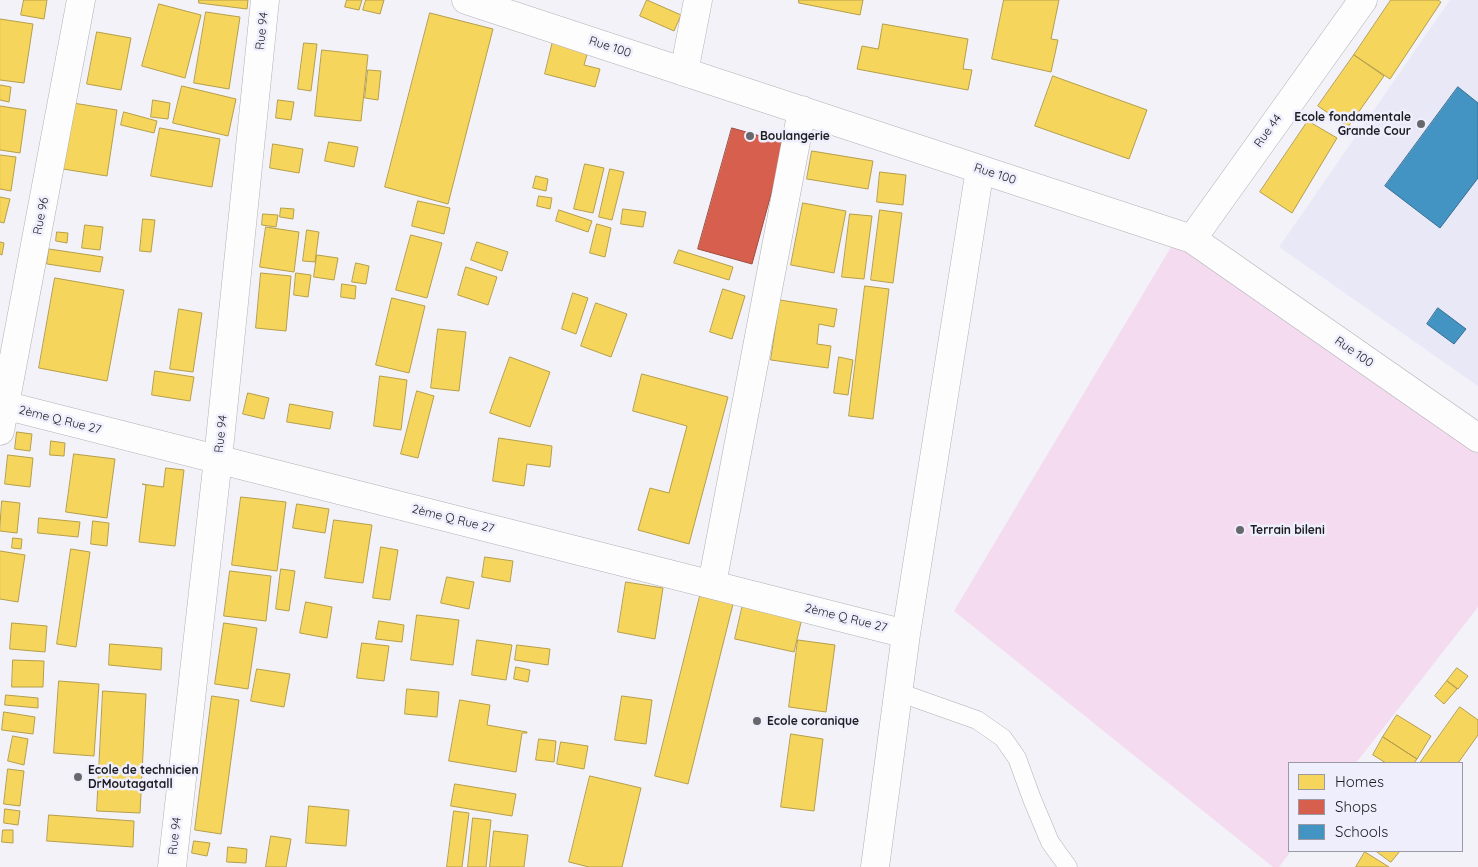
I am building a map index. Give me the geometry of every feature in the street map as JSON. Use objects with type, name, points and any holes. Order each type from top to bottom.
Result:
[{"type":"street","name":"Rue 96","points":[[2,414],[81,0]]},
{"type":"street","name":"Rue 94","points":[[172,867],[218,459],[265,0]]},
{"type":"street","name":"Rue 100","points":[[466,0],[520,9],[684,72],[1192,239],[1478,438]]},
{"type":"street","points":[[684,72],[698,0]]},
{"type":"street","name":"Rue 44","points":[[1192,239],[1363,0]]},
{"type":"street","points":[[712,584],[802,110]]},
{"type":"street","points":[[875,867],[906,634],[980,169]]},
{"type":"street","name":"2ème Q Rue 27","points":[[2,414],[218,459],[906,634]]},
{"type":"lane","points":[[898,692],[977,720],[1003,738],[1017,758],[1050,842],[1068,867]]},
{"type":"shaded area","name":"Ecole fondamentale Grande Cour","points":[[1450,0],[1478,0],[1478,386],[1279,247]]},
{"type":"shaded area","name":"Terrain bileni","points":[[1174,242],[1478,453],[1478,607],[1357,762],[1288,762],[1288,852],[1290,852],[1279,867],[1273,867],[954,611]]},
{"type":"building: Homes","points":[[24,0],[47,0],[44,19],[21,15]]},
{"type":"building: Homes","points":[[199,0],[248,0],[247,9],[199,3]]},
{"type":"building: Homes","points":[[347,0],[362,0],[359,10],[345,7]]},
{"type":"building: Homes","points":[[366,0],[384,0],[380,14],[363,10]]},
{"type":"building: Homes","points":[[647,0],[681,15],[674,31],[640,16]]},
{"type":"building: Homes","points":[[799,0],[863,0],[860,15],[799,3]]},
{"type":"building: Homes","points":[[1004,0],[1059,0],[1051,39],[1058,40],[1051,72],[992,59]]},
{"type":"building: Homes","points":[[1391,0],[1438,0],[1441,2],[1390,79],[1354,55]]},
{"type":"building: Homes","points":[[159,4],[201,15],[185,78],[142,66]]},
{"type":"building: Homes","points":[[206,12],[240,17],[229,89],[194,83]]},
{"type":"building: Homes","points":[[430,13],[493,29],[448,204],[385,187]]},
{"type":"building: Homes","points":[[0,19],[33,24],[24,83],[0,80]]},
{"type":"building: Homes","points":[[883,24],[968,39],[963,69],[972,70],[968,90],[857,69],[862,46],[878,49]]},
{"type":"building: Homes","points":[[97,32],[131,38],[121,90],[87,84]]},
{"type":"building: Homes","points":[[553,41],[588,51],[584,65],[600,69],[595,87],[545,74]]},
{"type":"building: Homes","points":[[304,43],[317,44],[311,91],[298,89]]},
{"type":"building: Homes","points":[[322,50],[368,55],[361,121],[315,116]]},
{"type":"building: Homes","points":[[1354,55],[1384,76],[1348,127],[1318,106]]},
{"type":"building: Homes","points":[[368,70],[381,71],[378,100],[365,98]]},
{"type":"building: Homes","points":[[1053,76],[1147,110],[1129,159],[1035,126]]},
{"type":"building: Homes","points":[[0,85],[11,87],[9,102],[0,100]]},
{"type":"building: Homes","points":[[182,86],[236,99],[228,136],[173,123]]},
{"type":"building: Homes","points":[[153,100],[170,103],[168,119],[151,117]]},
{"type":"building: Homes","points":[[278,100],[294,102],[291,120],[276,118]]},
{"type":"building: Homes","points":[[73,103],[117,110],[107,176],[63,169]]},
{"type":"building: Homes","points":[[0,106],[26,110],[20,153],[0,150]]},
{"type":"building: Homes","points":[[124,112],[157,121],[154,133],[121,125]]},
{"type":"building: Homes","points":[[1308,121],[1337,138],[1292,213],[1260,192]]},
{"type":"building: Homes","points":[[160,128],[220,139],[212,187],[151,176]]},
{"type":"building: Homes","points":[[329,142],[358,147],[354,167],[325,161]]},
{"type":"building: Homes","points":[[273,144],[303,149],[299,173],[270,168]]},
{"type":"building: Homes","points":[[812,151],[873,161],[868,189],[807,179]]},
{"type":"building: Homes","points":[[0,155],[16,157],[11,191],[0,189]]},
{"type":"building: Homes","points":[[585,164],[604,168],[593,213],[574,209]]},
{"type":"building: Homes","points":[[610,169],[624,172],[612,220],[599,217]]},
{"type":"building: Homes","points":[[880,172],[906,175],[903,205],[877,202]]},
{"type":"building: Homes","points":[[536,176],[548,179],[546,191],[533,188]]},
{"type":"building: Homes","points":[[539,196],[552,198],[550,209],[537,206]]},
{"type":"building: Homes","points":[[0,197],[10,199],[4,223],[0,222]]},
{"type":"building: Homes","points":[[418,201],[450,208],[444,234],[412,226]]},
{"type":"building: Homes","points":[[803,203],[846,211],[834,273],[791,265]]},
{"type":"building: Homes","points":[[281,208],[294,209],[293,219],[280,217]]},
{"type":"building: Homes","points":[[623,209],[646,212],[643,227],[621,224]]},
{"type":"building: Homes","points":[[559,210],[592,221],[588,232],[556,221]]},
{"type":"building: Homes","points":[[880,210],[902,213],[893,283],[871,280]]},
{"type":"building: Homes","points":[[263,214],[278,215],[276,227],[262,225]]},
{"type":"building: Homes","points":[[850,214],[872,216],[864,279],[842,277]]},
{"type":"building: Homes","points":[[143,219],[155,220],[151,252],[140,251]]},
{"type":"building: Homes","points":[[597,224],[611,228],[605,257],[590,253]]},
{"type":"building: Homes","points":[[85,225],[103,227],[100,250],[82,248]]},
{"type":"building: Homes","points":[[266,227],[299,232],[294,272],[260,267]]},
{"type":"building: Homes","points":[[307,230],[319,232],[315,262],[303,261]]},
{"type":"building: Homes","points":[[57,232],[68,233],[67,243],[56,241]]},
{"type":"building: Homes","points":[[411,235],[442,243],[427,298],[396,290]]},
{"type":"building: Homes","points":[[0,242],[4,243],[2,255],[0,254]]},
{"type":"building: Homes","points":[[477,242],[508,252],[502,271],[471,260]]},
{"type":"building: Homes","points":[[49,249],[103,257],[100,272],[47,264]]},
{"type":"building: Homes","points":[[679,250],[733,267],[729,280],[674,263]]},
{"type":"building: Homes","points":[[317,255],[338,258],[334,280],[314,277]]},
{"type":"building: Homes","points":[[356,263],[369,266],[366,284],[352,282]]},
{"type":"building: Homes","points":[[466,267],[497,277],[488,305],[458,295]]},
{"type":"building: Homes","points":[[261,273],[291,276],[286,331],[256,328]]},
{"type":"building: Homes","points":[[296,273],[311,275],[308,297],[294,295]]},
{"type":"building: Homes","points":[[55,278],[124,290],[107,381],[39,368]]},
{"type":"building: Homes","points":[[342,284],[356,286],[355,299],[341,297]]},
{"type":"building: Homes","points":[[865,286],[889,289],[873,419],[849,416]]},
{"type":"building: Homes","points":[[723,289],[745,296],[732,339],[710,332]]},
{"type":"building: Homes","points":[[573,293],[588,298],[576,334],[562,329]]},
{"type":"building: Homes","points":[[392,298],[425,306],[409,373],[376,365]]},
{"type":"building: Homes","points":[[780,300],[837,309],[834,327],[819,324],[817,344],[831,346],[828,368],[771,360]]},
{"type":"building: Homes","points":[[596,303],[627,314],[611,357],[581,346]]},
{"type":"building: Homes","points":[[179,309],[202,313],[193,372],[170,369]]},
{"type":"building: Homes","points":[[438,329],[466,332],[459,391],[431,388]]},
{"type":"building: Homes","points":[[510,357],[550,372],[530,427],[490,413]]},
{"type":"building: Homes","points":[[839,357],[853,360],[848,395],[834,393]]},
{"type":"building: Homes","points":[[155,371],[194,377],[190,401],[152,395]]},
{"type":"building: Homes","points":[[642,374],[728,397],[689,544],[638,530],[650,488],[669,493],[687,426],[633,411]]},
{"type":"building: Homes","points":[[380,376],[407,380],[401,430],[374,426]]},
{"type":"building: Homes","points":[[417,391],[434,396],[418,458],[401,454]]},
{"type":"building: Homes","points":[[248,393],[269,398],[264,419],[243,414]]},
{"type":"building: Homes","points":[[290,404],[333,412],[330,429],[287,422]]},
{"type":"building: Homes","points":[[17,432],[32,434],[30,451],[15,449]]},
{"type":"building: Homes","points":[[499,438],[552,446],[550,467],[527,464],[524,486],[493,481]]},
{"type":"building: Homes","points":[[51,441],[65,443],[64,456],[50,455]]},
{"type":"building: Homes","points":[[74,454],[115,459],[107,518],[66,512]]},
{"type":"building: Homes","points":[[8,455],[33,458],[30,487],[5,484]]},
{"type":"building: Homes","points":[[166,468],[184,470],[175,546],[139,542],[146,485],[142,484],[163,487]]},
{"type":"building: Homes","points":[[241,497],[286,502],[277,571],[232,565]]},
{"type":"building: Homes","points":[[2,501],[20,503],[17,533],[0,531]]},
{"type":"building: Homes","points":[[297,504],[329,509],[325,533],[293,528]]},
{"type":"building: Homes","points":[[39,518],[80,522],[78,537],[38,533]]},
{"type":"building: Homes","points":[[334,520],[372,525],[363,583],[325,578]]},
{"type":"building: Homes","points":[[93,521],[109,523],[107,546],[91,544]]},
{"type":"building: Homes","points":[[13,538],[22,539],[21,549],[12,548]]},
{"type":"building: Homes","points":[[381,547],[398,550],[390,600],[373,598]]},
{"type":"building: Homes","points":[[71,549],[90,552],[76,647],[57,644]]},
{"type":"building: Homes","points":[[0,551],[25,555],[18,602],[0,599]]},
{"type":"building: Homes","points":[[485,557],[513,561],[510,582],[482,577]]},
{"type":"building: Homes","points":[[281,569],[295,571],[289,611],[276,609]]},
{"type":"building: Homes","points":[[230,571],[271,576],[266,621],[224,616]]},
{"type":"building: Homes","points":[[447,577],[474,582],[469,609],[441,603]]},
{"type":"building: Homes","points":[[626,582],[663,588],[655,639],[618,632]]},
{"type":"building: Homes","points":[[700,596],[733,604],[688,784],[655,776]]},
{"type":"building: Homes","points":[[306,602],[332,607],[327,638],[300,633]]},
{"type":"building: Homes","points":[[743,604],[802,618],[794,652],[735,639]]},
{"type":"building: Homes","points":[[417,615],[459,620],[453,665],[411,660]]},
{"type":"building: Homes","points":[[379,621],[404,625],[402,642],[376,639]]},
{"type":"building: Homes","points":[[12,623],[47,626],[45,652],[10,649]]},
{"type":"building: Homes","points":[[224,623],[257,628],[248,689],[215,684]]},
{"type":"building: Homes","points":[[477,640],[512,645],[506,680],[472,675]]},
{"type":"building: Homes","points":[[798,640],[835,645],[826,712],[789,707]]},
{"type":"building: Homes","points":[[362,643],[389,646],[384,681],[357,678]]},
{"type":"building: Homes","points":[[110,644],[162,648],[161,670],[109,665]]},
{"type":"building: Homes","points":[[517,645],[550,649],[548,665],[515,660]]},
{"type":"building: Homes","points":[[13,660],[44,661],[43,687],[12,687]]},
{"type":"building: Homes","points":[[516,667],[530,670],[528,682],[514,679]]},
{"type":"building: Homes","points":[[1457,668],[1468,676],[1458,689],[1447,681]]},
{"type":"building: Homes","points":[[257,669],[290,674],[284,707],[251,701]]},
{"type":"building: Homes","points":[[59,681],[99,684],[94,756],[54,753]]},
{"type":"building: Homes","points":[[1447,681],[1457,689],[1444,704],[1435,696]]},
{"type":"building: Homes","points":[[407,689],[439,692],[437,717],[405,714]]},
{"type":"building: Homes","points":[[103,691],[146,694],[140,813],[97,811]]},
{"type":"building: Homes","points":[[6,695],[38,698],[38,708],[5,705]]},
{"type":"building: Homes","points":[[212,696],[239,700],[221,834],[195,830]]},
{"type":"building: Homes","points":[[622,696],[652,700],[646,744],[615,740]]},
{"type":"building: Homes","points":[[460,700],[490,705],[487,725],[527,732],[522,733],[516,772],[449,761]]},
{"type":"building: Homes","points":[[1460,707],[1478,720],[1478,735],[1459,762],[1421,762]]},
{"type":"building: Homes","points":[[4,712],[35,717],[33,734],[2,730]]},
{"type":"building: Homes","points":[[1397,715],[1431,736],[1417,759],[1383,737]]},
{"type":"building: Homes","points":[[791,734],[823,739],[814,811],[781,807]]},
{"type":"building: Homes","points":[[13,736],[28,739],[24,765],[8,761]]},
{"type":"building: Homes","points":[[1383,737],[1417,759],[1415,762],[1384,762],[1373,755]]},
{"type":"building: Homes","points":[[539,739],[556,741],[554,762],[536,760]]},
{"type":"building: Homes","points":[[561,742],[588,746],[584,769],[557,764]]},
{"type":"building: Homes","points":[[8,769],[24,771],[20,806],[4,804]]},
{"type":"building: Homes","points":[[590,776],[641,788],[622,867],[589,867],[569,862]]},
{"type":"building: Homes","points":[[455,784],[516,794],[512,816],[451,806]]},
{"type":"building: Homes","points":[[309,806],[349,810],[346,846],[306,843]]},
{"type":"building: Homes","points":[[5,809],[20,811],[18,825],[4,823]]},
{"type":"building: Homes","points":[[454,811],[469,813],[462,867],[447,867]]},
{"type":"building: Homes","points":[[49,815],[134,821],[133,847],[47,841]]},
{"type":"building: Homes","points":[[473,818],[491,820],[486,867],[468,867]]},
{"type":"building: Homes","points":[[3,830],[13,830],[13,843],[2,842]]},
{"type":"building: Homes","points":[[494,831],[528,835],[524,867],[490,867]]},
{"type":"building: Homes","points":[[271,836],[291,839],[286,867],[266,867]]},
{"type":"building: Homes","points":[[194,841],[210,843],[207,856],[192,853]]},
{"type":"building: Homes","points":[[228,847],[247,849],[246,863],[227,862]]},
{"type":"building: Homes","points":[[1365,852],[1389,867],[1356,867]]},
{"type":"building: Homes","points":[[1377,852],[1399,852],[1391,862]]},
{"type":"building: Shops","points":[[732,128],[785,143],[752,264],[698,249]]},
{"type":"building: Schools","points":[[1458,87],[1478,103],[1478,178],[1440,228],[1385,186]]},
{"type":"building: Schools","points":[[1438,308],[1466,329],[1454,344],[1427,324]]},
{"type":"place","name":"Ecole fondamentale Grande Cour","points":[[1421,124]]},
{"type":"place","name":"Boulangerie","points":[[750,136]]},
{"type":"place","name":"Terrain bileni","points":[[1240,530]]},
{"type":"place","name":"Ecole coranique","points":[[757,721]]},
{"type":"place","name":"Ecole de technicien DrMoutagatall","points":[[78,777]]}]
